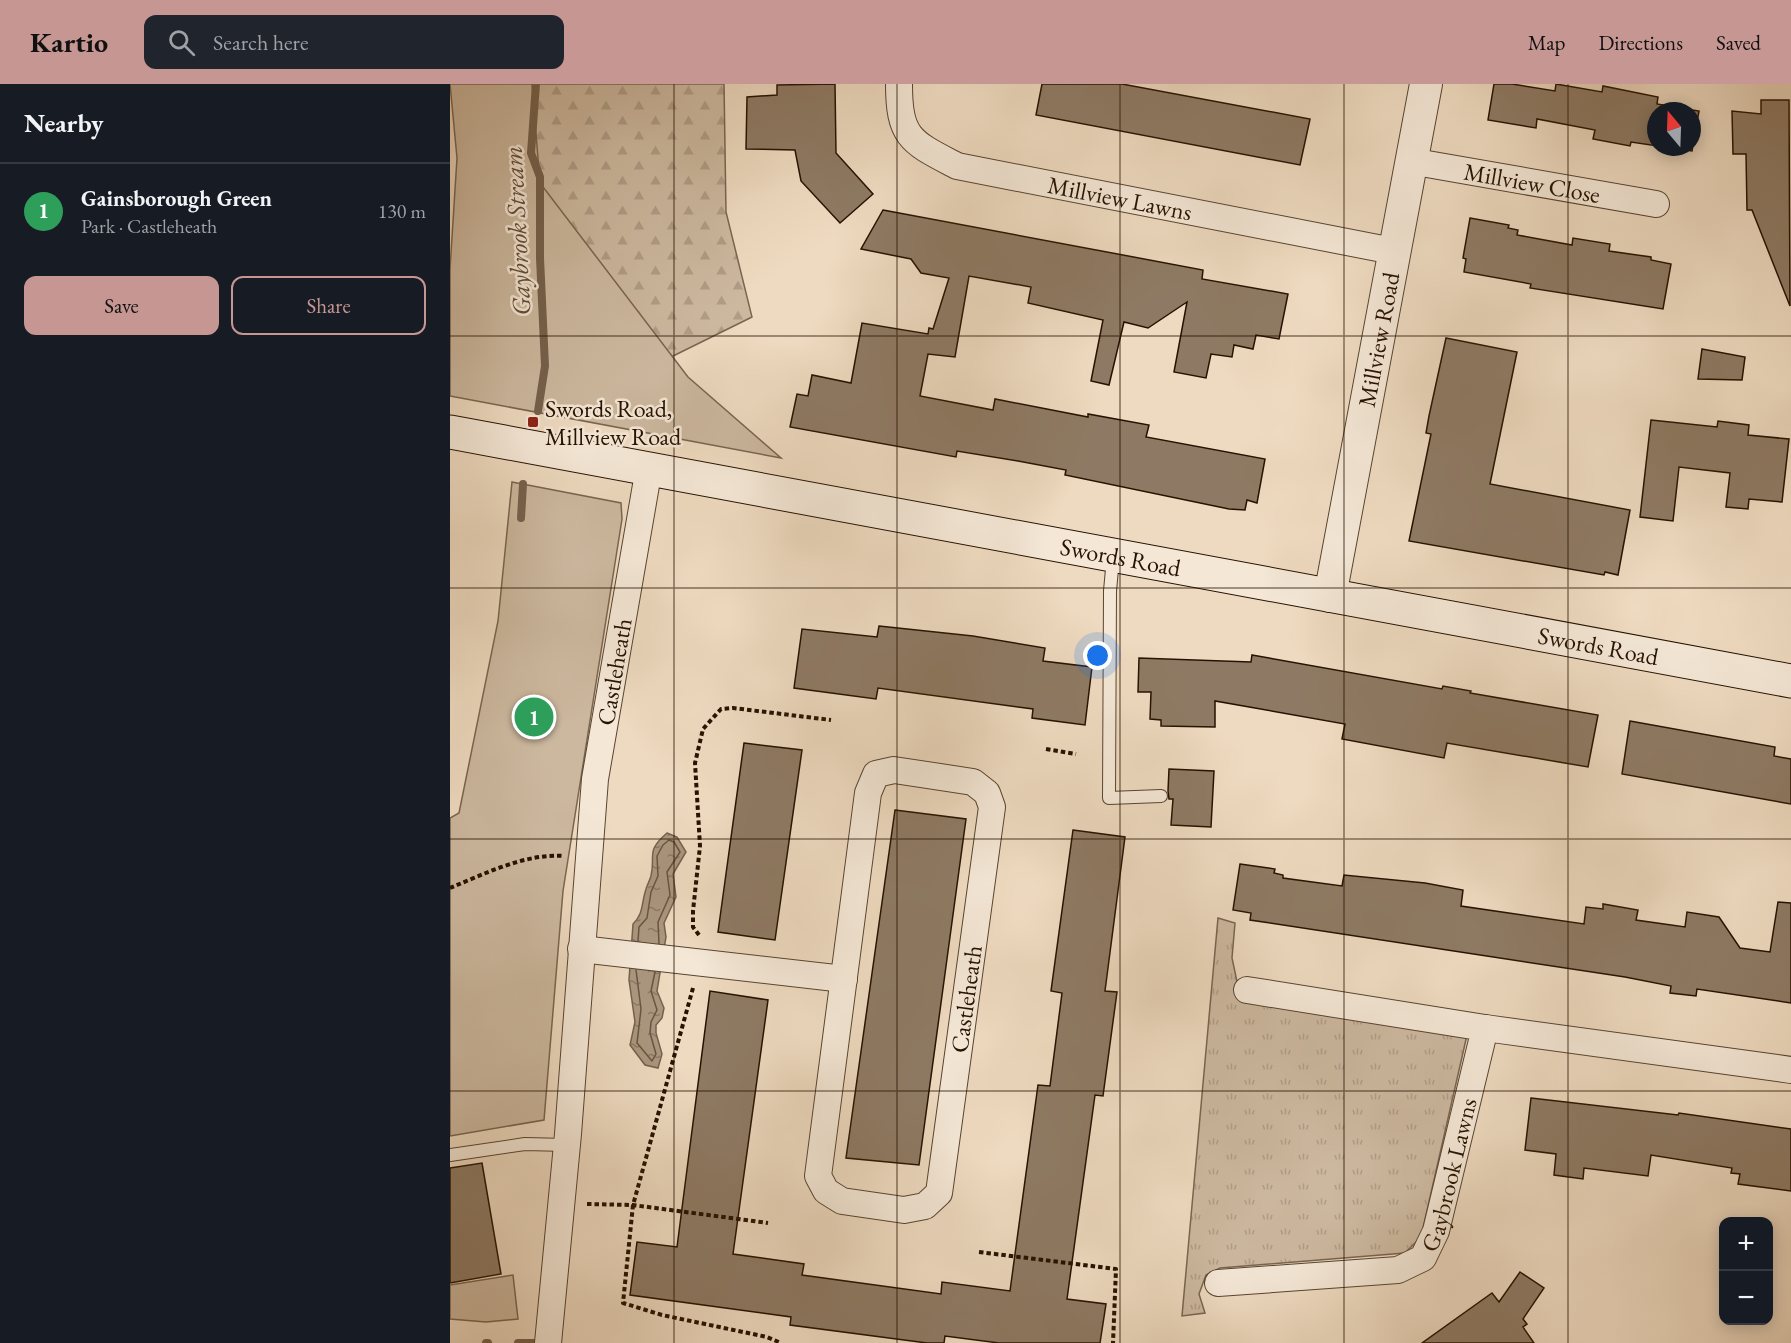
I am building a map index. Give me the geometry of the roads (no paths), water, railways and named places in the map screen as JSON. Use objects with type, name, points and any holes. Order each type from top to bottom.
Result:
[{"type":"main road","name":"Swords Road","points":[[450,432],[1791,681]]},
{"type":"street","name":"Millview Lawns","points":[[898,84],[899,116],[915,144],[957,166],[1393,251]]},
{"type":"street","name":"Millview Road","points":[[1330,596],[1426,84]]},
{"type":"street","name":"Millview Close","points":[[1410,161],[1656,204]]},
{"type":"street","name":"Castleheath","points":[[549,1332],[567,1145],[596,779],[649,468]]},
{"type":"street","name":"Castleheath","points":[[894,770],[973,782],[987,793],[992,807],[939,1193],[925,1206],[904,1210],[842,1201],[826,1191],[818,1176],[844,979],[868,793],[876,774],[894,770]]},
{"type":"street","points":[[581,949],[844,979]]},
{"type":"street","points":[[1246,990],[1485,1028],[1791,1070]]},
{"type":"street","name":"Gaybrook Lawns","points":[[1218,1283],[1398,1270],[1423,1258],[1436,1231],[1485,1028]]},
{"type":"lane","points":[[1113,556],[1110,591],[1109,798],[1161,796]]},
{"type":"lane","points":[[450,1155],[525,1144],[567,1145]]},
{"type":"water","points":[[667,833],[677,837],[686,852],[673,874],[676,897],[664,923],[666,937],[657,991],[664,1008],[662,1018],[656,1025],[662,1054],[658,1068],[645,1065],[630,1045],[635,1022],[629,980],[633,924],[641,912],[644,894],[651,876],[654,849]]},
{"type":"waterway","name":"Gaybrook Stream","points":[[536,84],[531,153],[540,177],[540,258],[545,366],[538,411]]},
{"type":"waterway","name":"Gaybrook Stream","points":[[521,518],[523,484]]},
{"type":"waterway","points":[[518,1343],[539,1343]]},
{"type":"place","name":"Swords Road, Millview Road","points":[[533,422]]},
{"type":"place","name":"Gainsborough Green","points":[[534,717]]}]
